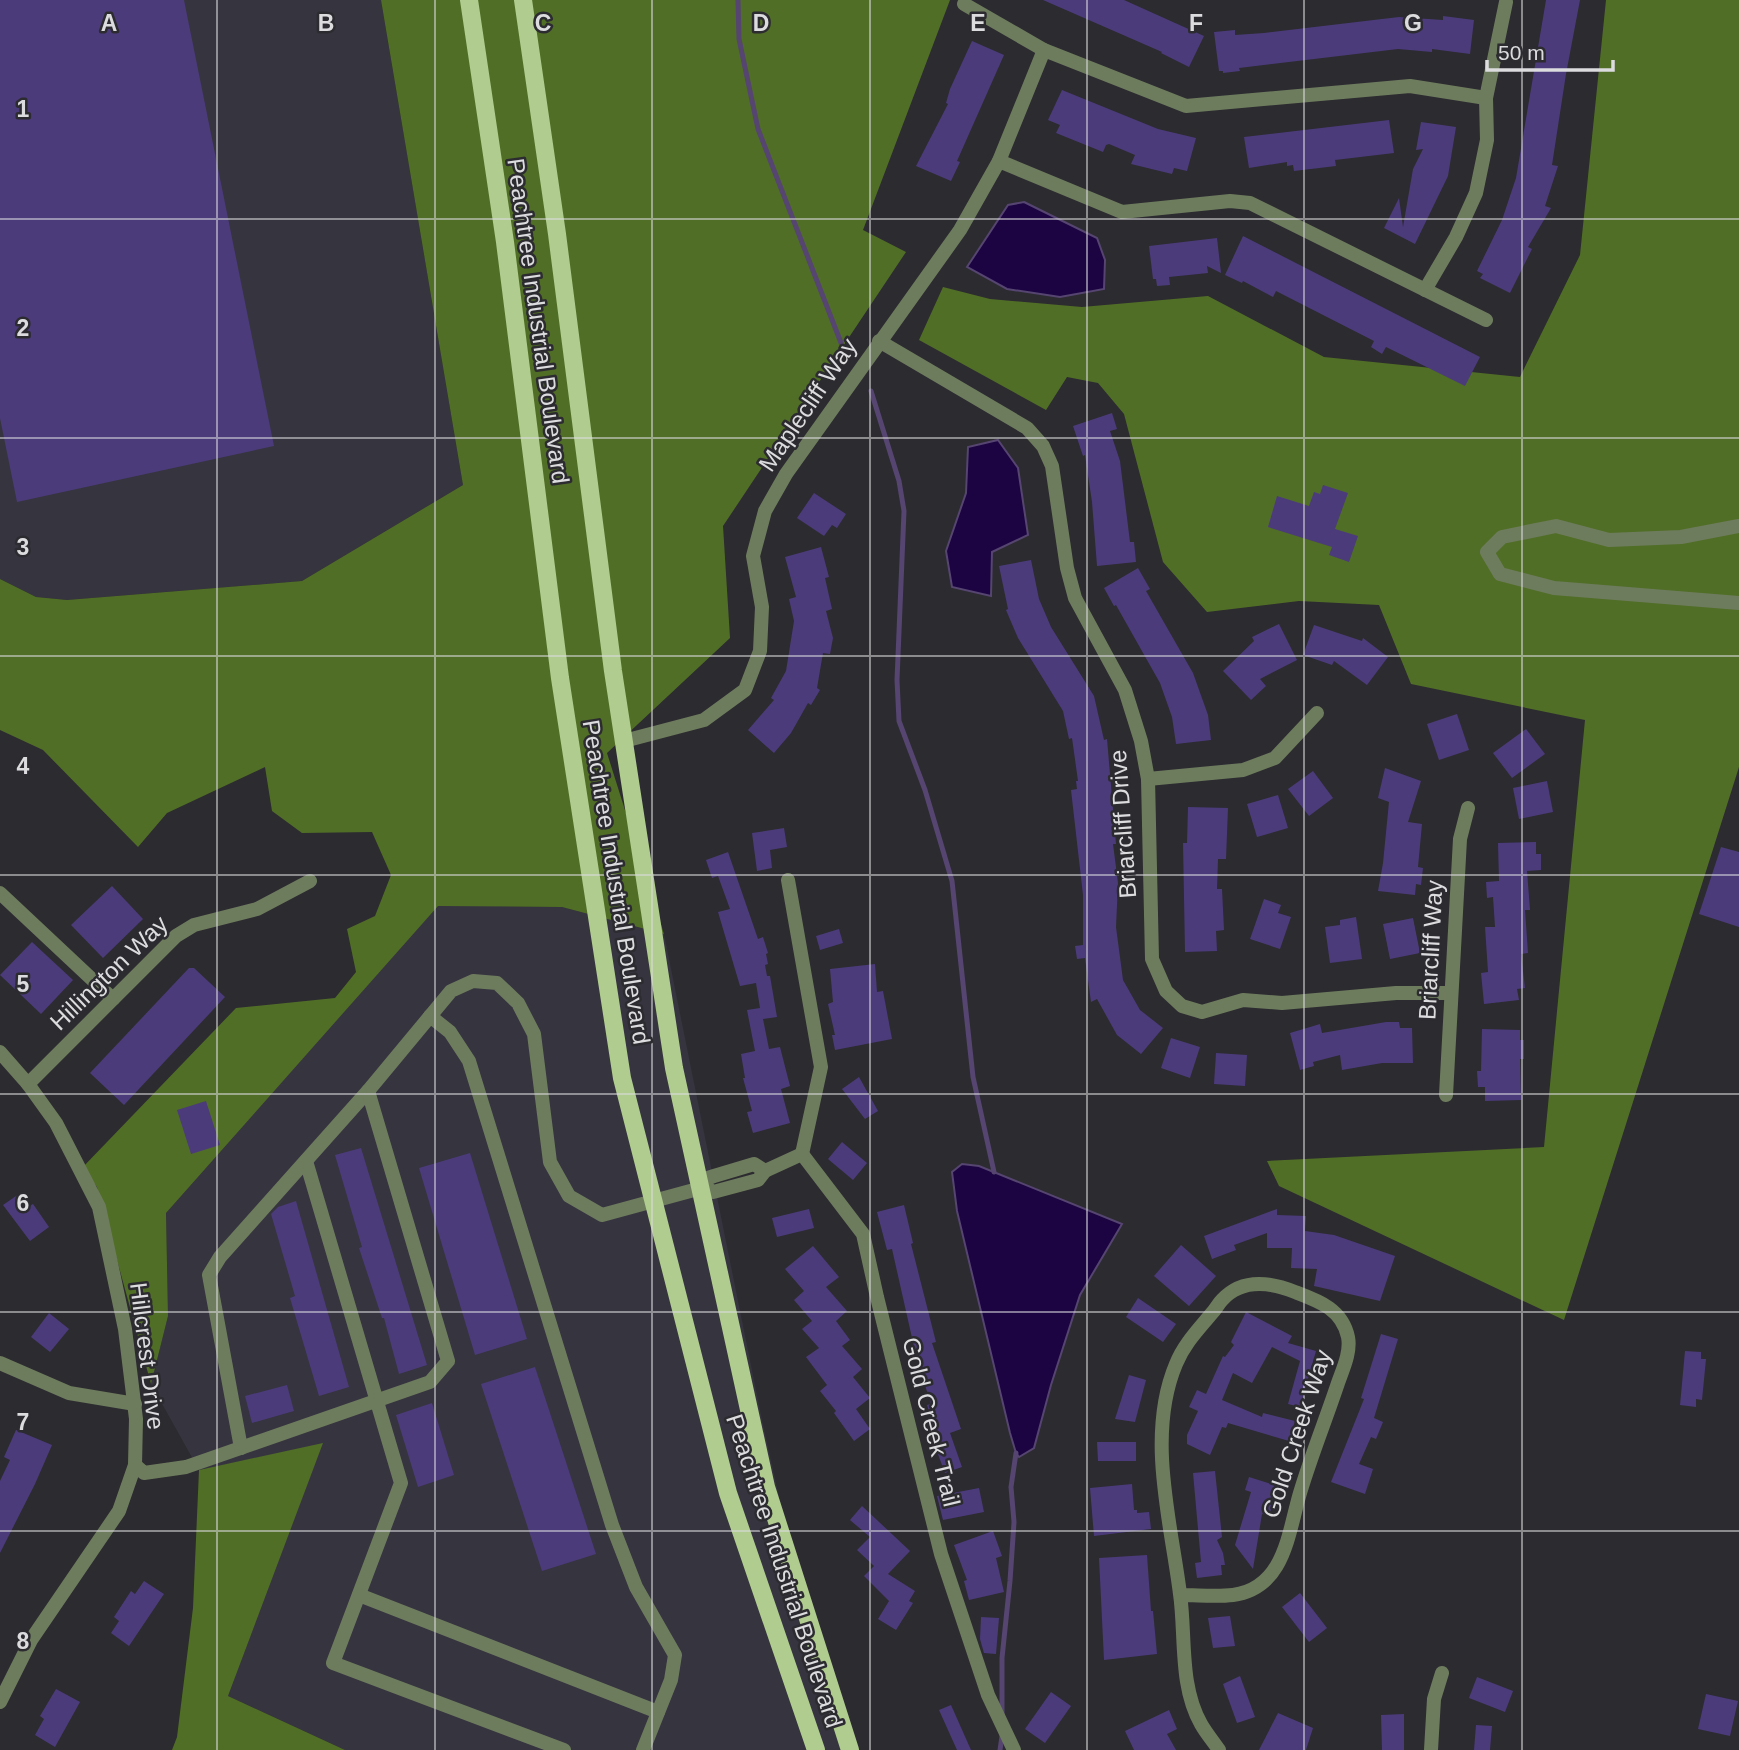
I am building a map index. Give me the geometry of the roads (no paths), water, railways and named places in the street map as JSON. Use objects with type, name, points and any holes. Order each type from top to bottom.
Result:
[{"type":"main road","name":"Peachtree Industrial Boulevard","points":[[469,0],[505,242],[560,678],[622,1078],[728,1493],[816,1750]]},
{"type":"main road","name":"Peachtree Industrial Boulevard","points":[[523,0],[624,741],[674,1068],[766,1487],[850,1750]]},
{"type":"street","points":[[1425,290],[1456,237],[1476,194],[1487,140],[1486,98],[1506,2]]},
{"type":"street","points":[[964,4],[1044,50],[1186,106],[1409,86],[1486,98]]},
{"type":"street","name":"Maplecliff Way","points":[[624,741],[705,720],[745,690],[760,651],[762,607],[753,556],[765,511],[786,474],[960,230],[999,161],[1044,50]]},
{"type":"street","points":[[999,161],[1122,212],[1230,201],[1250,203],[1486,320]]},
{"type":"street","name":"Briarcliff Drive","points":[[880,341],[1027,428],[1044,446],[1052,466],[1066,568],[1075,598],[1125,690],[1141,741],[1148,779],[1152,959],[1166,991],[1182,1006],[1202,1012],[1243,1000],[1282,1003],[1396,993],[1450,993]]},
{"type":"street","points":[[1739,526],[1681,537],[1609,540],[1556,526],[1502,537],[1487,552],[1500,574],[1554,588],[1739,603]]},
{"type":"street","points":[[1148,779],[1243,770],[1275,758],[1317,713]]},
{"type":"street","name":"Briarcliff Way","points":[[1446,1095],[1460,839],[1468,808]]},
{"type":"street","points":[[241,1448],[209,1275],[220,1257],[368,1091],[451,991],[473,981],[496,983],[517,1003],[534,1034],[550,1162],[569,1196],[601,1215],[702,1187],[713,1192],[758,1180],[765,1171],[802,1154],[821,1067],[789,880]]},
{"type":"street","name":"Hillington Way","points":[[28,1084],[176,936],[194,925],[257,909],[310,881]]},
{"type":"street","points":[[0,893],[113,999]]},
{"type":"street","points":[[430,1016],[450,1032],[469,1061],[612,1525],[636,1587],[675,1656],[671,1680],[643,1750]]},
{"type":"street","name":"Hillcrest Drive","points":[[0,1052],[28,1084],[56,1123],[99,1207],[125,1329],[135,1404],[135,1465],[119,1511],[30,1640],[0,1702]]},
{"type":"street","points":[[135,1465],[144,1473],[186,1467],[430,1382],[447,1362],[368,1091]]},
{"type":"street","name":"Gold Creek Trail","points":[[802,1154],[863,1234],[941,1554],[988,1695],[1014,1750]]},
{"type":"street","points":[[306,1161],[401,1483],[333,1663],[564,1750]]},
{"type":"street","name":"Gold Creek Way","points":[[1181,1595],[1234,1595],[1251,1590],[1277,1569],[1349,1348],[1343,1322],[1334,1310],[1323,1302],[1264,1283],[1249,1284],[1235,1290],[1222,1300],[1186,1345],[1168,1388],[1163,1455],[1165,1500],[1181,1595],[1186,1678],[1199,1722],[1219,1750]]},
{"type":"street","points":[[0,1363],[69,1394],[135,1404]]},
{"type":"street","points":[[359,1595],[658,1712]]},
{"type":"street","points":[[1431,1750],[1434,1699],[1443,1673]]},
{"type":"waterway","points":[[738,0],[739,39],[758,129],[843,348]]},
{"type":"waterway","points":[[871,391],[899,481],[904,511],[897,680],[899,721],[925,790],[952,881],[973,1077],[994,1172]]},
{"type":"waterway","points":[[1002,1716],[1002,1658],[1014,1522],[1011,1487],[1016,1453]]},
{"type":"waterway","points":[[1000,1750],[1002,1736]]}]
